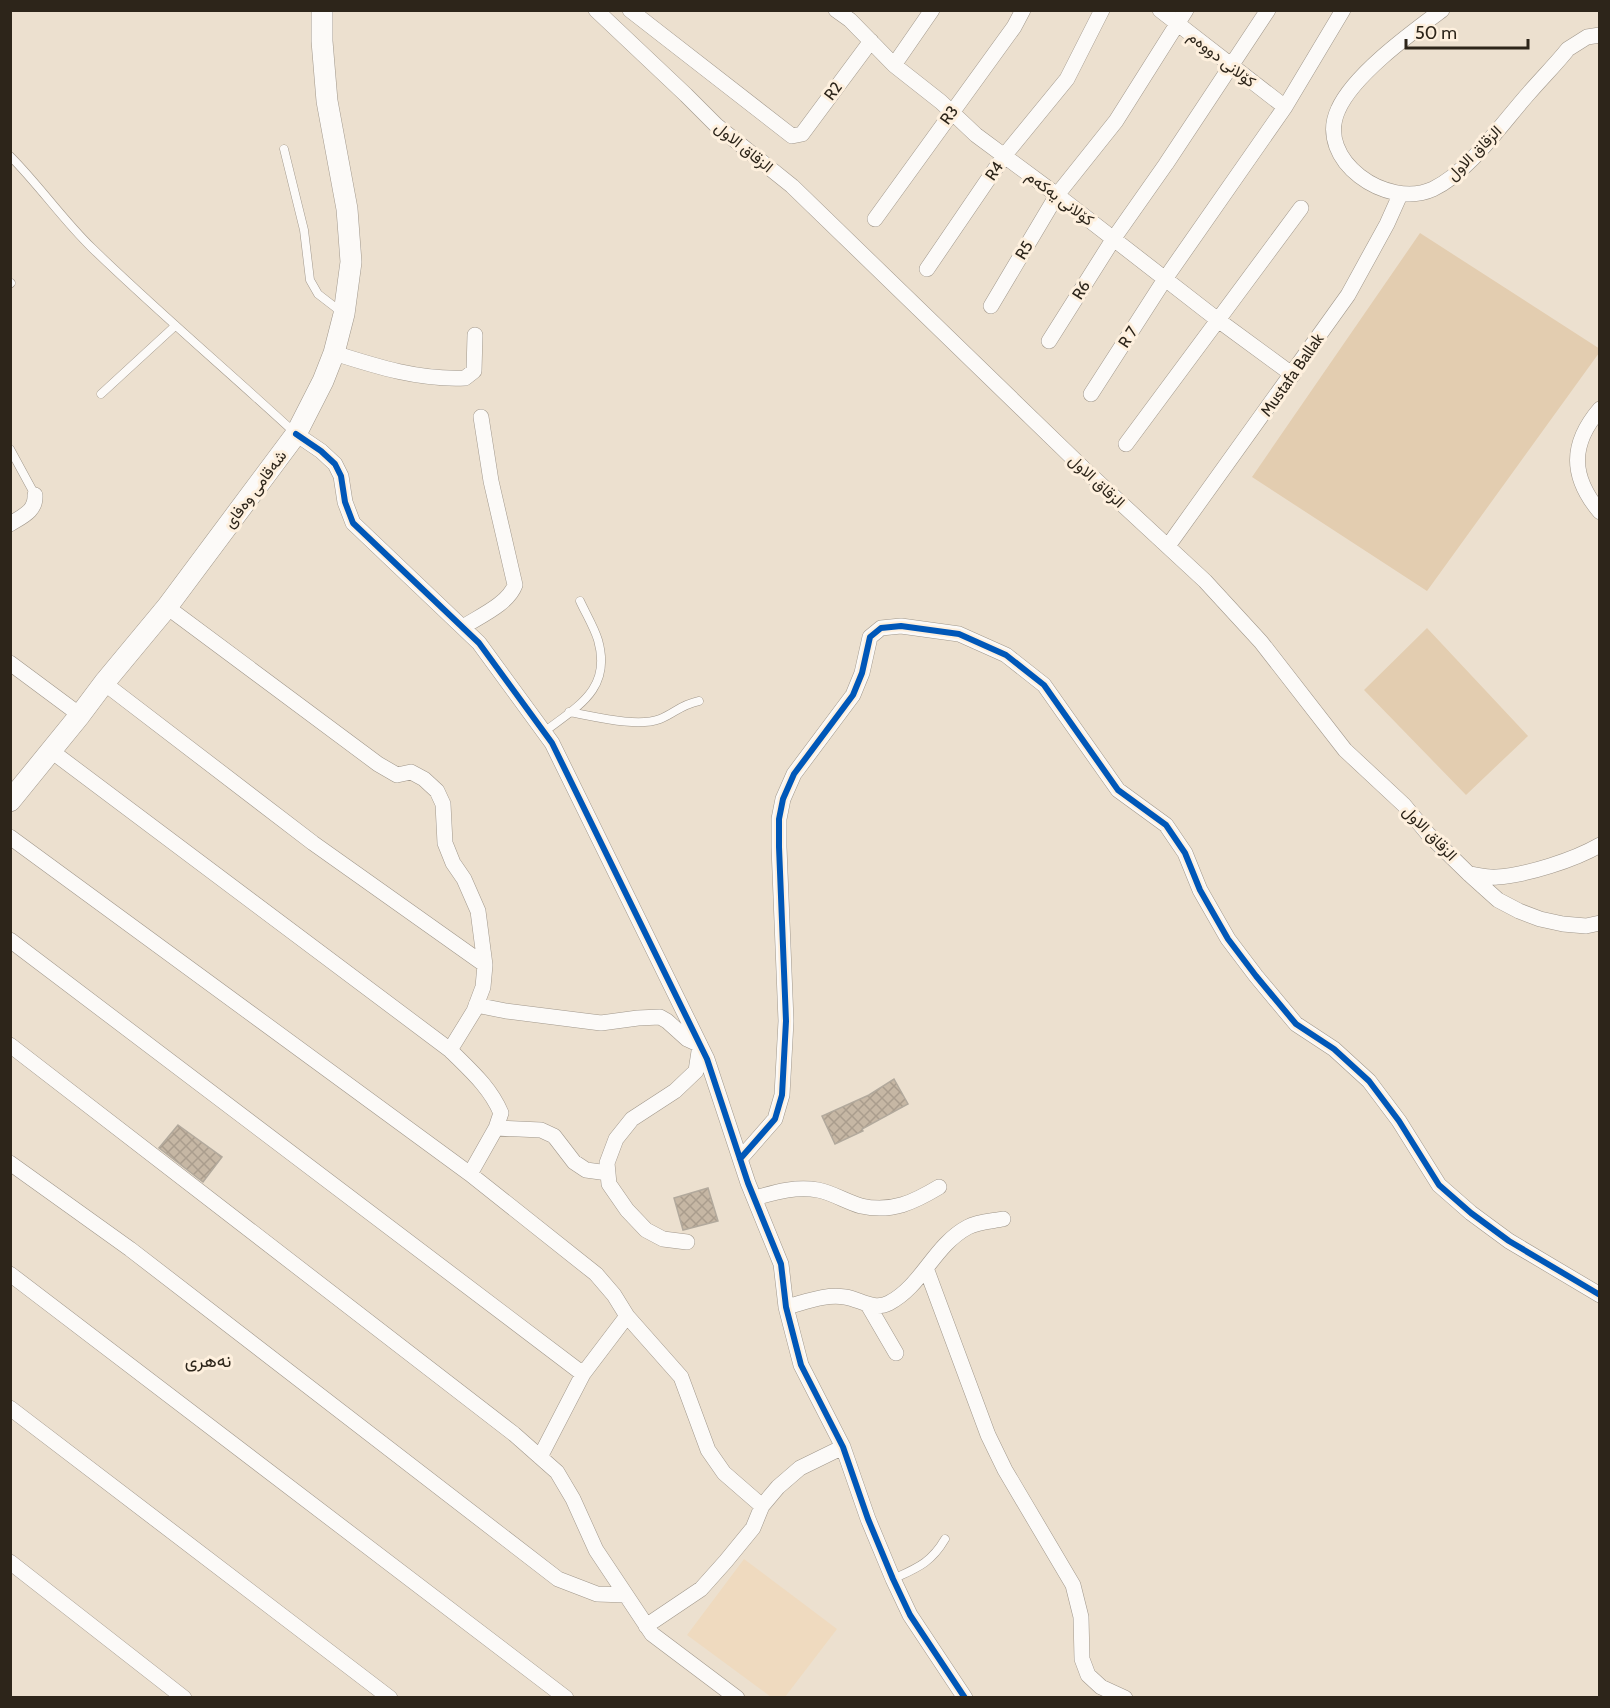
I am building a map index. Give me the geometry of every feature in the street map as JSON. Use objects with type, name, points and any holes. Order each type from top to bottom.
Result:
[{"type":"street","name":"شەقامی وەفای","points":[[10,801],[167,607],[296,434],[323,381],[334,353],[344,314],[351,262],[347,209],[327,101],[322,10]]},
{"type":"street","name":"الزقاق الاول","points":[[596,10],[716,125],[792,186],[1083,468],[1205,581],[1249,628],[1345,750],[1404,806],[1428,834],[1469,874],[1498,900],[1540,920],[1586,926],[1599,923]]},
{"type":"street","name":"R2","points":[[630,10],[792,136],[802,134],[871,40]]},
{"type":"street","name":"کۆلانی یەکەم","points":[[836,10],[853,15],[871,40],[894,65],[1004,156],[1293,375]]},
{"type":"street","points":[[894,65],[932,10]]},
{"type":"street","name":"R3","points":[[875,219],[1014,27],[1023,10]]},
{"type":"street","name":"R4","points":[[927,269],[1004,156],[1067,79],[1102,10]]},
{"type":"street","name":"کۆلانی دووەم","points":[[1160,10],[1285,107]]},
{"type":"street","name":"R5","points":[[991,306],[1057,195],[1116,122],[1186,10]]},
{"type":"street","name":"R6","points":[[1049,341],[1114,238],[1268,10]]},
{"type":"street","name":"R 7","points":[[1091,394],[1165,279],[1285,107],[1343,10]]},
{"type":"street","points":[[1400,195],[1378,188],[1354,172],[1336,144],[1334,121],[1338,109],[1355,84],[1395,45],[1442,10]]},
{"type":"street","name":"الزقاق الاول","points":[[1400,195],[1426,192],[1449,179],[1484,147],[1568,49],[1587,37],[1599,35]]},
{"type":"street","name":"Mustafa Ballak","points":[[1168,546],[1293,375],[1348,295],[1388,224],[1400,195]]},
{"type":"street","points":[[1126,444],[1301,208]]},
{"type":"street","points":[[334,353],[407,375],[430,378],[465,378],[474,371],[476,335]]},
{"type":"street","points":[[1599,409],[1586,425],[1577,453],[1577,463],[1584,489],[1599,512]]},
{"type":"street","points":[[463,627],[498,604],[512,592],[515,585],[491,481],[481,417]]},
{"type":"street","points":[[296,434],[335,464],[341,476],[345,502],[353,523],[479,642],[552,743],[707,1059],[740,1159],[781,1264],[786,1307],[801,1365],[843,1447],[868,1519],[893,1579],[910,1615],[965,1698]]},
{"type":"street","points":[[10,524],[32,510],[36,504],[35,495]]},
{"type":"street","points":[[167,607],[378,764],[397,775],[411,772],[424,779],[437,791],[443,804],[445,843],[478,911],[485,965],[483,987],[476,1005],[450,1050]]},
{"type":"street","points":[[740,1159],[775,1119],[782,1095],[786,1022],[779,819],[783,799],[794,774],[853,695],[862,673],[870,637],[881,628],[901,626],[959,634],[1006,655],[1044,685],[1118,790],[1166,825],[1185,853],[1200,890],[1228,939],[1256,976],[1296,1024],[1334,1049],[1369,1081],[1399,1121],[1439,1185],[1471,1213],[1509,1241],[1599,1295]]},
{"type":"street","points":[[10,663],[80,715]]},
{"type":"street","points":[[104,683],[313,843],[485,965]]},
{"type":"street","points":[[50,750],[450,1050],[481,1080],[501,1113],[496,1128],[470,1174]]},
{"type":"street","points":[[10,837],[470,1174],[596,1274],[614,1295],[627,1316],[681,1377],[708,1450],[724,1473],[762,1506]]},
{"type":"street","points":[[1469,874],[1496,878],[1586,853],[1599,845]]},
{"type":"street","points":[[10,939],[583,1374]]},
{"type":"street","points":[[476,1005],[601,1023],[660,1017],[687,1039],[700,1045]]},
{"type":"street","points":[[10,1045],[514,1434],[557,1472],[597,1550],[652,1634],[737,1698]]},
{"type":"street","points":[[687,1242],[663,1239],[646,1230],[627,1210],[609,1184],[607,1162],[616,1139],[632,1119],[675,1091],[696,1071],[700,1045]]},
{"type":"street","points":[[496,1128],[541,1130],[554,1136],[574,1162],[586,1170],[608,1173]]},
{"type":"street","points":[[10,1162],[130,1249],[558,1579],[597,1594],[626,1595]]},
{"type":"street","points":[[755,1198],[796,1188],[819,1190],[860,1206],[882,1209],[912,1203],[939,1187]]},
{"type":"street","points":[[786,1307],[821,1297],[846,1297],[868,1305],[886,1304],[907,1291],[942,1248],[969,1226],[1003,1219]]},
{"type":"street","points":[[926,1268],[988,1435],[1005,1470],[1073,1585],[1081,1617],[1082,1659],[1088,1676],[1101,1687],[1125,1698]]},
{"type":"street","points":[[10,1274],[566,1698]]},
{"type":"street","points":[[868,1305],[896,1353]]},
{"type":"street","points":[[540,1457],[583,1374],[627,1316]]},
{"type":"street","points":[[10,1408],[390,1698]]},
{"type":"street","points":[[646,1626],[701,1589],[753,1528],[762,1506],[778,1486],[800,1468],[843,1447]]},
{"type":"street","points":[[10,1562],[184,1698]]},
{"type":"lane","points":[[284,149],[304,230],[310,280],[318,294],[344,314]]},
{"type":"lane","points":[[10,156],[34,180],[90,246],[296,434]]},
{"type":"lane","points":[[102,394],[175,326]]},
{"type":"lane","points":[[10,449],[35,495]]},
{"type":"lane","points":[[544,732],[579,705],[597,684],[601,674],[602,662],[597,639],[580,601]]},
{"type":"lane","points":[[569,712],[642,722],[659,719],[683,705],[699,701]]},
{"type":"lane","points":[[893,1579],[919,1567],[936,1554],[945,1539]]},
{"type":"shaded area","points":[[1420,233],[1600,349],[1427,591],[1252,477]]},
{"type":"shaded area","points":[[1427,628],[1528,736],[1466,795],[1364,690]]},
{"type":"shaded area","points":[[744,1559],[837,1629],[785,1697],[771,1697],[687,1635]]},
{"type":"building","points":[[894,1079],[908,1104],[862,1129],[863,1131],[835,1144],[822,1116],[869,1095]]},
{"type":"building","points":[[178,1125],[222,1157],[203,1182],[159,1148]]},
{"type":"building","points":[[708,1188],[718,1221],[683,1230],[674,1198]]},
{"type":"cycle path","points":[[296,434],[335,464],[341,476],[345,502],[353,523],[479,643],[552,743],[707,1059],[748,1183],[781,1264],[786,1307],[801,1365],[843,1447],[868,1519],[893,1579],[910,1615],[965,1698]]},
{"type":"cycle path","points":[[740,1159],[775,1119],[782,1095],[786,1021],[779,819],[783,799],[794,774],[853,695],[862,673],[870,637],[881,628],[901,626],[959,634],[1006,655],[1044,685],[1118,790],[1166,825],[1185,853],[1200,890],[1228,939],[1256,976],[1296,1024],[1334,1049],[1369,1081],[1399,1121],[1439,1185],[1471,1213],[1509,1241],[1600,1295]]},
{"type":"district","name":"نەھری","points":[[208,1361]]}]
